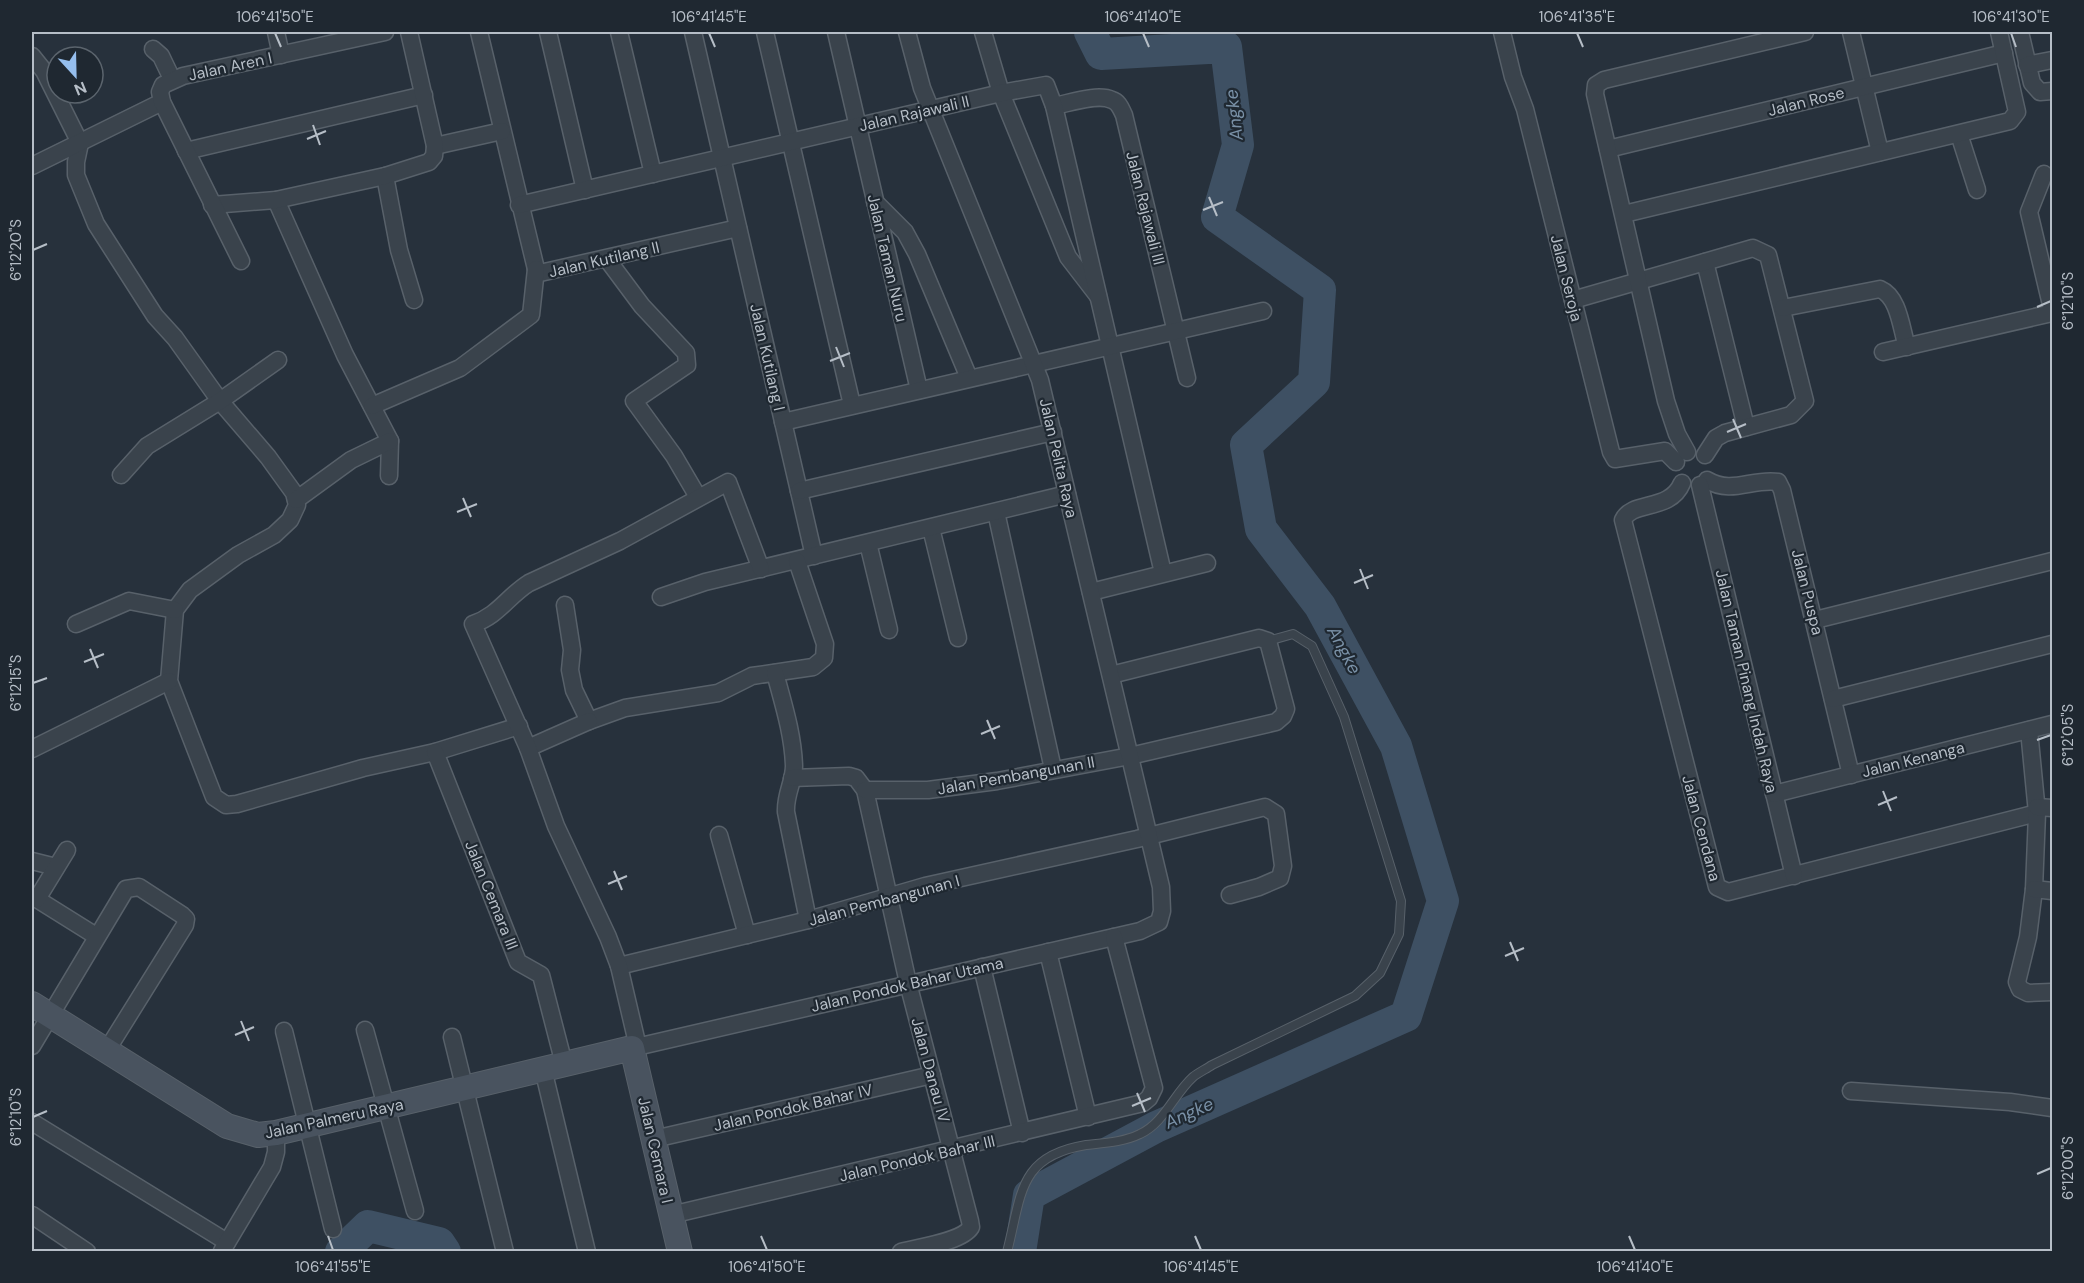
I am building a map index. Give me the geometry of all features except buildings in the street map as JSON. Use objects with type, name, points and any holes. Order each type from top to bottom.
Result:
[{"type":"street","points":[[276,32],[281,55]]},
{"type":"street","name":"Jalan Aren I","points":[[162,102],[160,92],[163,85],[172,79],[385,32]]},
{"type":"street","points":[[212,205],[276,200],[385,176],[429,162],[434,156],[435,146],[409,32]]},
{"type":"street","name":"Jalan Kutilang II","points":[[479,32],[536,269],[546,273],[738,228]]},
{"type":"street","points":[[549,32],[585,190]]},
{"type":"street","points":[[619,32],[653,174]]},
{"type":"street","name":"Jalan Kutilang I","points":[[693,32],[799,491],[805,559],[825,644],[826,654],[813,667],[775,673]]},
{"type":"street","points":[[765,32],[852,405]]},
{"type":"street","name":"Jalan Taman Nuru","points":[[836,32],[919,390]]},
{"type":"street","name":"Jalan Pelita Raya","points":[[907,32],[914,63],[931,109],[1034,363],[1053,432],[1163,899]]},
{"type":"street","points":[[983,32],[1001,93],[1068,257],[1100,298]]},
{"type":"street","name":"Jalan Seroja","points":[[1502,32],[1615,459],[1665,451],[1682,457]]},
{"type":"street","points":[[1682,457],[1693,451],[1705,455],[1711,467],[1704,483],[1690,487],[1677,477],[1682,457],[1666,401],[1595,94],[1596,85],[1604,80],[1805,32]]},
{"type":"street","points":[[1851,32],[1880,152]]},
{"type":"street","points":[[1624,214],[2010,121],[2017,112],[1999,32]]},
{"type":"street","points":[[2019,32],[2035,89],[2040,92],[2052,91]]},
{"type":"street","points":[[153,49],[160,56],[172,79]]},
{"type":"street","name":"Jalan Rose","points":[[1608,149],[2004,53]]},
{"type":"street","points":[[32,56],[44,71],[80,143],[76,175],[96,225],[155,316],[182,347],[220,401],[268,457],[294,493],[296,500],[296,511],[274,535],[238,555],[190,590],[175,610],[169,681],[214,797],[226,805],[363,768],[435,752],[519,726]]},
{"type":"street","points":[[2027,65],[2052,60]]},
{"type":"street","name":"Jalan Rajawali II","points":[[519,205],[1001,93],[1046,85],[1054,106],[1163,573]]},
{"type":"street","points":[[186,151],[424,95]]},
{"type":"street","name":"Jalan Rajawali III","points":[[1054,106],[1102,98],[1112,99],[1119,104],[1124,115],[1186,378]]},
{"type":"street","points":[[32,165],[162,102],[241,261]]},
{"type":"street","points":[[435,146],[502,131]]},
{"type":"street","points":[[1959,134],[1977,190]]},
{"type":"street","points":[[1883,352],[2052,311],[2029,212],[2044,174]]},
{"type":"street","points":[[385,176],[399,250],[414,300]]},
{"type":"street","points":[[276,200],[390,441],[389,476]]},
{"type":"street","points":[[875,202],[904,232],[916,254],[969,378]]},
{"type":"street","points":[[1573,300],[1753,248],[1765,252],[1772,261],[1805,401],[1791,415],[1716,438],[1705,455]]},
{"type":"street","points":[[889,264],[916,254]]},
{"type":"street","points":[[607,259],[642,306],[686,353],[687,364],[634,401],[674,456],[698,497],[728,482],[761,568]]},
{"type":"street","points":[[1705,262],[1746,428]]},
{"type":"street","points":[[372,406],[460,368],[531,315],[536,269]]},
{"type":"street","points":[[1784,308],[1880,289],[1889,292],[1895,304],[1906,346]]},
{"type":"street","points":[[783,422],[1263,311]]},
{"type":"street","points":[[121,475],[147,446],[220,401],[278,360]]},
{"type":"street","points":[[799,491],[1053,432]]},
{"type":"street","points":[[296,500],[351,460],[390,441]]},
{"type":"street","name":"Jalan Puspa","points":[[1704,483],[1729,488],[1769,480],[1778,482],[1815,620],[1851,775]]},
{"type":"street","name":"Jalan Cendana","points":[[1682,483],[1670,499],[1629,513],[1623,520],[1714,880],[1723,891],[1728,892],[1794,876],[2042,810]]},
{"type":"street","name":"Jalan Taman Pinang Indah Raya","points":[[1704,483],[1794,876]]},
{"type":"street","points":[[661,597],[705,582],[1067,494]]},
{"type":"street","name":"Jalan Cemara I","points":[[680,1251],[654,1139],[619,966],[556,826],[519,726],[473,624],[496,612],[529,583],[620,542],[698,497]]},
{"type":"street","points":[[996,512],[1053,769]]},
{"type":"street","points":[[931,528],[958,638]]},
{"type":"street","points":[[868,543],[890,630]]},
{"type":"street","points":[[1815,620],[2052,561]]},
{"type":"street","points":[[1090,592],[1207,563]]},
{"type":"street","points":[[76,624],[129,601],[175,610]]},
{"type":"street","points":[[565,605],[572,650],[570,670],[573,690],[589,721]]},
{"type":"street","points":[[1110,675],[1259,638],[1268,641]]},
{"type":"street","name":"Jalan Pembangunan II","points":[[865,790],[928,790],[997,781],[1130,756],[1276,722],[1283,716],[1286,709],[1268,641]]},
{"type":"street","points":[[1833,699],[2052,644]]},
{"type":"street","points":[[528,748],[537,746],[589,721],[626,708],[718,693],[752,676],[775,673],[790,736],[794,770],[785,798],[786,812],[808,920]]},
{"type":"street","points":[[32,749],[169,681]]},
{"type":"street","name":"Jalan Kenanga","points":[[1774,794],[2052,724]]},
{"type":"street","points":[[2029,730],[2042,810],[2028,937],[2017,982],[2020,989],[2028,993],[2052,992]]},
{"type":"street","name":"Jalan Cemara III","points":[[435,752],[518,962],[541,975],[554,1067],[587,1251]]},
{"type":"street","points":[[792,778],[849,776],[856,778],[865,790]]},
{"type":"street","name":"Jalan Danau IV","points":[[865,790],[887,898],[971,1227],[968,1233],[957,1238],[901,1251]]},
{"type":"street","name":"Jalan Pembangunan I","points":[[619,966],[808,920],[925,886],[1149,836],[1266,807],[1272,809],[1276,814],[1283,866],[1280,878],[1230,895]]},
{"type":"street","points":[[719,835],[747,935]]},
{"type":"street","points":[[67,850],[34,898],[96,936]]},
{"type":"street","points":[[32,861],[56,867]]},
{"type":"street","points":[[32,1046],[41,1009],[96,936],[126,889],[139,887],[186,920],[107,1050]]},
{"type":"street","points":[[2034,889],[2052,891]]},
{"type":"street","name":"Jalan Pondok Bahar Utama","points":[[635,1047],[1145,929],[1159,922],[1163,899]]},
{"type":"street","name":"Jalan Pondok Bahar III","points":[[671,1215],[1143,1103],[1149,1098],[1154,1088],[1114,937]]},
{"type":"street","points":[[1048,952],[1088,1117]]},
{"type":"street","points":[[981,967],[1022,1133]]},
{"type":"street","name":"Jalan Palmeru Raya","points":[[41,1009],[227,1126],[258,1135],[276,1133],[635,1047]]},
{"type":"street","points":[[365,1030],[415,1211]]},
{"type":"street","points":[[284,1031],[333,1228]]},
{"type":"street","points":[[452,1037],[505,1251]]},
{"type":"street","name":"Jalan Pondok Bahar IV","points":[[654,1139],[932,1075]]},
{"type":"street","points":[[1851,1091],[2010,1102],[2052,1108]]},
{"type":"street","points":[[32,1122],[224,1247],[272,1167],[276,1152],[276,1133]]},
{"type":"street","points":[[32,1216],[87,1251]]},
{"type":"lane","points":[[1007,1251],[1027,1178],[1040,1160],[1065,1149],[1127,1139],[1141,1134],[1153,1125],[1193,1078],[1212,1065],[1355,996],[1380,974],[1391,956],[1399,934],[1401,901],[1344,717],[1312,646],[1293,634],[1268,641]]},
{"type":"waterway","name":"Angke","points":[[1020,1252],[1029,1195],[1156,1127],[1406,1016],[1443,901],[1396,746],[1320,606],[1261,529],[1246,445],[1314,382],[1320,290],[1217,217],[1238,145],[1226,47],[1101,54],[1090,32]]},
{"type":"waterway","name":"Angke","points":[[341,1252],[368,1226],[439,1243],[445,1252]]}]
